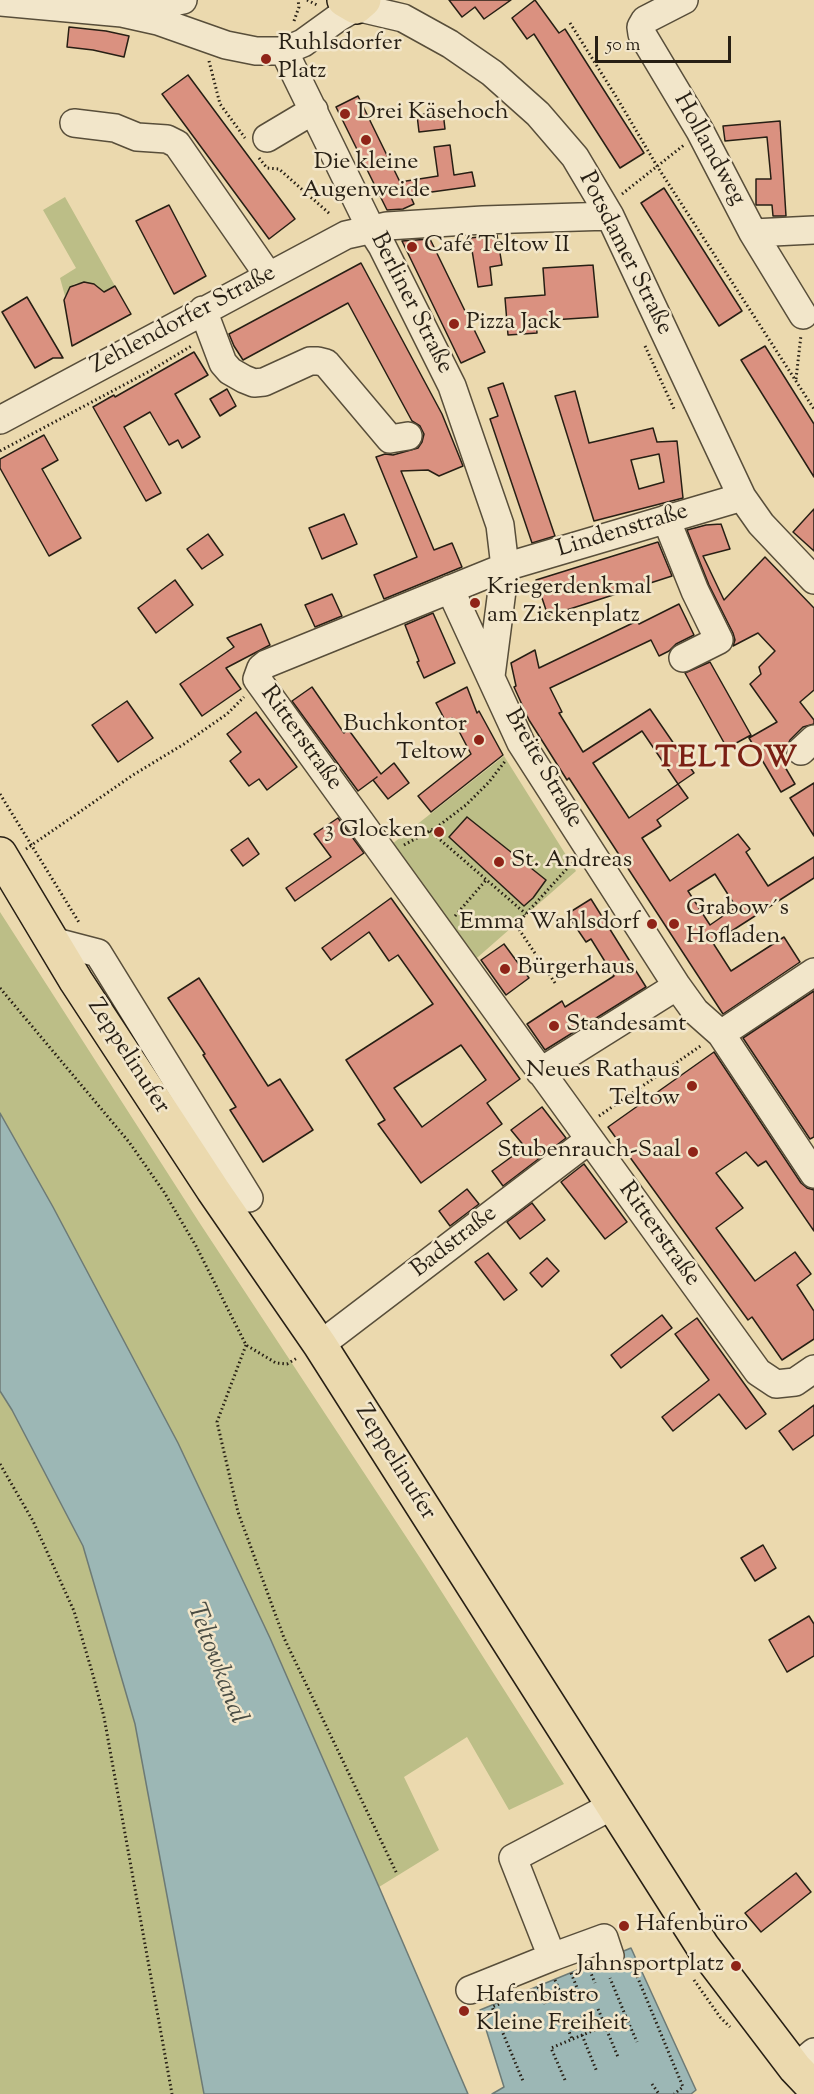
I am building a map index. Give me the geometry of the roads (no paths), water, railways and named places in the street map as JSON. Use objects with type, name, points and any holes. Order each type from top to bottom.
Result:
[{"type":"main road","name":"Zeppelinufer","points":[[0,854],[52,941],[213,1190],[320,1345],[703,1947],[808,2069]]},
{"type":"street","points":[[122,14],[183,0]]},
{"type":"street","name":"Hollandweg","points":[[684,0],[645,20],[641,31],[700,131],[753,233],[814,230]]},
{"type":"street","points":[[0,2],[122,14],[158,21],[226,45],[256,51],[284,51],[303,43],[339,17],[355,2]]},
{"type":"street","name":"Potsdamer Straße","points":[[355,2],[403,18],[450,44],[492,73],[538,114],[616,205],[742,497],[761,524],[814,579]]},
{"type":"street","name":"Berliner Straße","points":[[284,51],[371,229],[382,246],[453,386],[500,525],[505,567]]},
{"type":"street","points":[[256,144],[314,111]]},
{"type":"street","points":[[74,123],[106,126],[137,136],[167,139],[177,144],[268,275]]},
{"type":"street","points":[[371,229],[387,225],[483,220],[616,205]]},
{"type":"street","name":"Zehlendorfer Straße","points":[[0,420],[207,321],[268,275],[346,235],[371,229]]},
{"type":"street","points":[[753,233],[803,315]]},
{"type":"street","points":[[207,321],[223,363],[230,371],[254,383],[264,382],[310,361],[318,360],[326,363],[390,439],[408,436]]},
{"type":"street","name":"Lindenstraße","points":[[505,567],[742,497]]},
{"type":"street","points":[[666,519],[695,591],[720,640],[683,658]]},
{"type":"street","points":[[491,676],[505,567]]},
{"type":"street","name":"Ritterstraße","points":[[505,567],[266,664],[258,674],[258,683],[758,1372],[776,1384],[795,1382],[814,1370]]},
{"type":"street","name":"Breite Straße","points":[[450,589],[520,742],[677,986],[695,1011],[721,1034],[814,1174]]},
{"type":"street","name":"Zeppelinufer","points":[[52,941],[98,953],[249,1198]]},
{"type":"street","points":[[721,1034],[814,972]]},
{"type":"street","points":[[540,1072],[677,986]]},
{"type":"street","name":"Badstraße","points":[[320,1345],[585,1135]]},
{"type":"street","points":[[559,1970],[513,1858],[612,1806]]},
{"type":"street","points":[[470,1990],[559,1970],[604,1938],[606,1963]]},
{"type":"water","name":"Teltowkanal","points":[[0,1113],[53,1207],[178,1443],[270,1638],[468,2094],[204,2094],[135,1724],[83,1546],[0,1391]]},
{"type":"water","points":[[631,1948],[696,2090],[691,2094],[492,2094],[504,2087],[480,2010]]},
{"type":"place","name":"Ruhlsdorfer Platz","points":[[266,59]]},
{"type":"place","name":"Drei Käsehoch","points":[[345,114]]},
{"type":"place","name":"Die kleine Augenweide","points":[[366,140]]},
{"type":"place","name":"Café Teltow II","points":[[412,247]]},
{"type":"place","name":"Pizza Jack","points":[[454,324]]},
{"type":"place","name":"Kriegerdenkmal am Zickenplatz","points":[[475,603]]},
{"type":"place","name":"Buchkontor Teltow","points":[[479,740]]},
{"type":"place","name":"3 Glocken","points":[[439,832]]},
{"type":"place","name":"St. Andreas","points":[[499,862]]},
{"type":"place","name":"Emma Wahlsdorf","points":[[652,924]]},
{"type":"place","name":"Grabow´s Hofladen","points":[[674,924]]},
{"type":"place","name":"Bürgerhaus","points":[[505,969]]},
{"type":"place","name":"Standesamt","points":[[554,1026]]},
{"type":"place","name":"Neues Rathaus Teltow","points":[[692,1086]]},
{"type":"place","name":"Stubenrauch-Saal","points":[[693,1152]]},
{"type":"place","name":"Hafenbüro","points":[[624,1926]]},
{"type":"place","name":"Jahnsportplatz","points":[[736,1966]]},
{"type":"place","name":"Hafenbistro Kleine Freiheit","points":[[464,2011]]},
{"type":"district","name":"TELTOW","points":[[727,761]]}]
